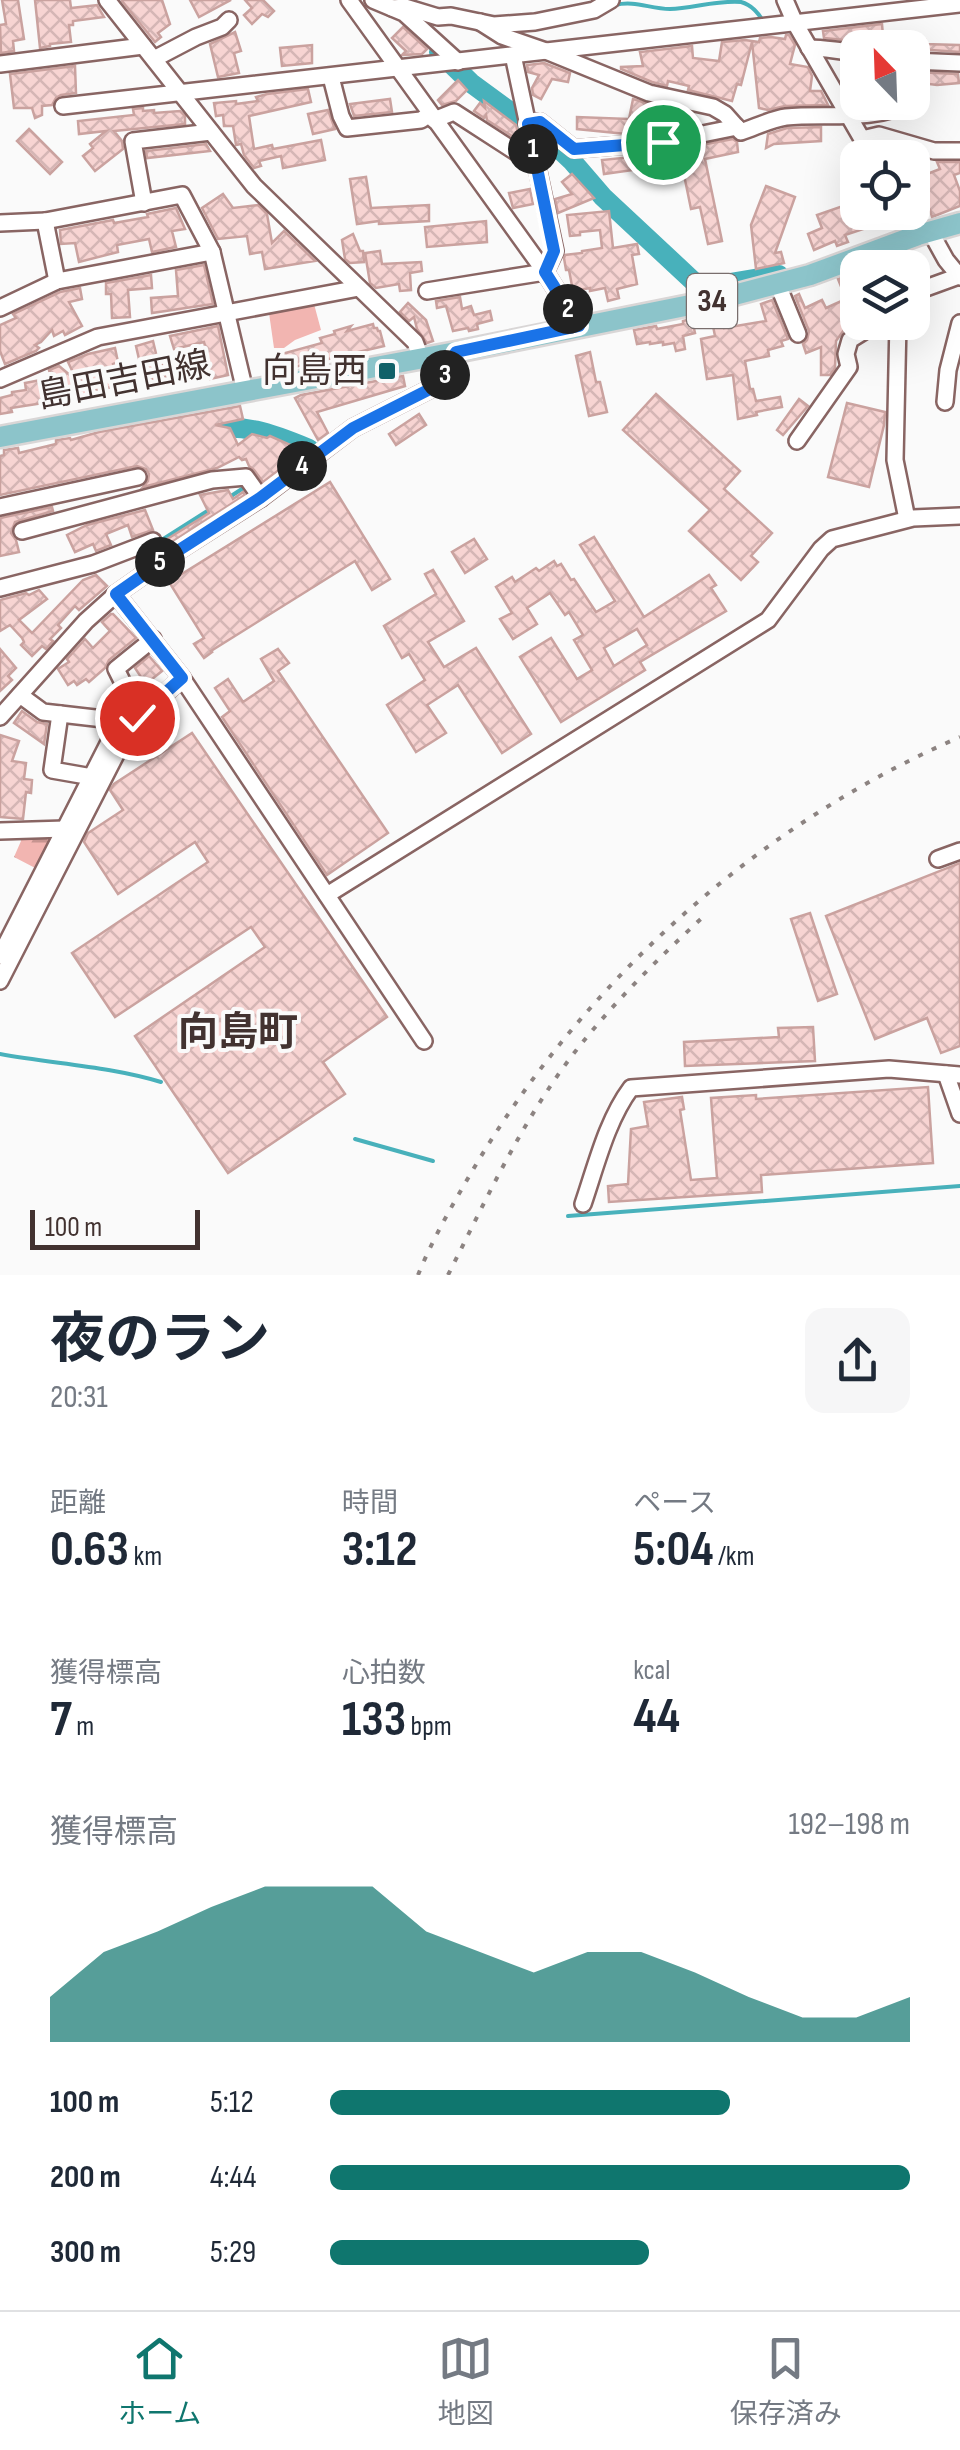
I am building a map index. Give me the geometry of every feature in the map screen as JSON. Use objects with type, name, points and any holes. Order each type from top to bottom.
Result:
[{"type":"main road","name":"島田吉田線","points":[[892,250],[924,233],[960,223]]},
{"type":"main road","name":"島田吉田線","points":[[0,437],[715,300],[840,267]]},
{"type":"street","points":[[107,0],[254,186],[415,342],[421,358]]},
{"type":"street","points":[[785,0],[840,101]]},
{"type":"street","points":[[896,0],[913,9]]},
{"type":"street","points":[[361,2],[404,13],[458,62]]},
{"type":"street","points":[[361,2],[398,69],[545,272],[579,326]]},
{"type":"street","points":[[392,8],[405,7],[438,17],[494,25],[535,22],[605,2]]},
{"type":"street","points":[[63,106],[795,24],[933,4],[960,4]]},
{"type":"street","points":[[0,64],[148,53],[222,27],[229,20]]},
{"type":"street","points":[[480,22],[502,36],[649,93],[713,108],[726,114],[741,132],[781,118],[840,115]]},
{"type":"street","points":[[809,48],[840,51]]},
{"type":"street","points":[[513,55],[554,251],[545,272]]},
{"type":"street","points":[[930,61],[960,63]]},
{"type":"street","points":[[330,77],[346,128],[421,120],[454,112],[536,165]]},
{"type":"street","points":[[851,120],[862,139],[880,135],[934,151],[960,151]]},
{"type":"street","points":[[528,124],[540,122],[574,149],[663,142],[738,128]]},
{"type":"street","points":[[144,202],[132,141],[211,132]]},
{"type":"street","points":[[0,223],[45,221],[182,195],[212,252],[244,391]]},
{"type":"street","points":[[45,221],[57,281]]},
{"type":"street","points":[[921,230],[959,277],[930,287]]},
{"type":"street","points":[[0,308],[57,281],[212,252]]},
{"type":"street","points":[[427,292],[545,272]]},
{"type":"street","points":[[778,285],[798,334]]},
{"type":"street","points":[[0,379],[98,337],[359,288]]},
{"type":"street","points":[[945,402],[948,370],[960,323]]},
{"type":"street","points":[[797,441],[850,368],[846,354],[850,340]]},
{"type":"street","points":[[898,340],[895,460],[907,519]]},
{"type":"street","points":[[0,717],[86,621],[116,594],[260,498],[353,428],[438,385],[456,352]]},
{"type":"street","points":[[0,507],[138,477]]},
{"type":"street","points":[[22,531],[212,480],[246,478],[260,498]]},
{"type":"street","points":[[64,493],[70,518]]},
{"type":"street","points":[[327,895],[768,620],[820,549],[832,540],[907,519],[960,516]]},
{"type":"street","points":[[0,588],[93,564],[153,541]]},
{"type":"street","points":[[116,594],[182,678],[424,1040]]},
{"type":"street","points":[[0,956],[132,699],[116,669],[153,639]]},
{"type":"street","points":[[0,981],[128,731],[182,678]]},
{"type":"street","points":[[20,695],[42,712],[120,721]]},
{"type":"street","points":[[60,714],[52,770],[92,777]]},
{"type":"street","points":[[0,831],[65,828]]},
{"type":"street","points":[[938,859],[960,851]]},
{"type":"street","points":[[583,1204],[623,1098],[632,1088],[889,1069],[953,1074],[960,1114]]},
{"type":"green space","points":[[314,304],[321,330],[284,348],[274,348],[269,313]]},
{"type":"green space","points":[[59,833],[39,870],[14,857],[21,841],[19,834]]},
{"type":"building","points":[[2,0],[18,0],[24,39],[13,41],[14,51],[1,53],[0,25],[6,24]]},
{"type":"building","points":[[35,0],[70,0],[71,8],[97,5],[104,17],[73,21],[69,25],[71,42],[40,48]]},
{"type":"building","points":[[124,0],[162,0],[170,24],[158,33],[161,37],[155,42]]},
{"type":"building","points":[[190,0],[231,0],[199,17]]},
{"type":"building","points":[[245,0],[263,0],[274,11],[268,17],[262,14],[252,24],[244,15],[252,8]]},
{"type":"building","points":[[882,24],[882,30],[840,30],[840,40],[824,38],[823,31]]},
{"type":"building","points":[[403,27],[427,49],[422,54],[402,55],[406,51],[392,38]]},
{"type":"building","points":[[235,32],[241,51],[234,53],[239,73],[218,77],[210,44]]},
{"type":"building","points":[[786,35],[795,45],[790,64],[808,67],[812,76],[810,91],[821,91],[828,105],[759,108],[752,42],[741,85],[737,84],[732,101],[668,81],[667,86],[652,82],[621,69],[643,66],[640,52],[692,46],[693,58],[719,61],[722,42],[745,40],[759,42],[760,38],[785,39]]},
{"type":"building","points":[[930,44],[960,45],[960,52],[930,50]]},
{"type":"building","points":[[312,45],[312,63],[282,66],[280,48]]},
{"type":"building","points":[[544,63],[570,73],[568,82],[552,79],[541,99],[533,95],[532,88],[539,75],[528,72],[527,65]]},
{"type":"building","points":[[75,66],[76,93],[61,95],[52,105],[42,106],[42,115],[35,118],[32,108],[14,108],[10,74]]},
{"type":"building","points":[[930,73],[958,74],[959,83],[930,84]]},
{"type":"building","points":[[458,80],[467,90],[456,101],[442,105],[438,100]]},
{"type":"building","points":[[308,89],[311,102],[249,116],[254,149],[321,140],[325,160],[283,168],[281,156],[259,161],[261,166],[254,168],[241,144],[236,145],[233,126],[224,126],[223,115],[216,116],[214,103],[258,101],[256,97],[267,94]]},
{"type":"building","points":[[390,99],[392,112],[354,116],[350,104]]},
{"type":"building","points":[[633,99],[663,108],[662,113],[673,110],[676,115],[691,114],[693,122],[626,134],[577,129],[577,117],[629,119]]},
{"type":"building","points":[[484,101],[516,125],[515,138],[487,120],[486,115],[484,118],[474,111],[480,103],[485,108]]},
{"type":"building","points":[[133,109],[154,113],[180,111],[185,124],[114,131],[123,149],[95,171],[83,156],[106,131],[79,134],[78,121],[134,115]]},
{"type":"building","points":[[328,110],[335,129],[313,134],[308,114]]},
{"type":"building","points":[[821,127],[821,141],[766,148],[768,134],[787,128]]},
{"type":"building","points":[[29,129],[62,162],[50,174],[17,141]]},
{"type":"building","points":[[733,139],[738,152],[705,159],[722,241],[708,244],[700,207],[691,209],[682,165],[655,168],[653,154]]},
{"type":"building","points":[[206,144],[210,151],[147,158],[146,151]]},
{"type":"building","points":[[631,157],[633,170],[604,174],[602,160]]},
{"type":"building","points":[[937,162],[960,162],[960,173],[954,175],[960,206],[932,217],[930,173],[940,169]]},
{"type":"building","points":[[572,174],[594,198],[558,213],[555,199],[572,194],[562,182]]},
{"type":"building","points":[[366,177],[371,208],[429,205],[429,221],[357,224],[350,179]]},
{"type":"building","points":[[766,186],[795,197],[775,253],[781,252],[784,263],[756,269],[751,225]]},
{"type":"building","points":[[530,189],[533,204],[513,208],[509,193]]},
{"type":"building","points":[[223,194],[233,208],[258,205],[267,214],[272,243],[284,231],[315,261],[265,269],[262,252],[250,254],[247,236],[218,239],[202,208]]},
{"type":"building","points":[[840,207],[840,230],[860,230],[845,235],[848,242],[837,246],[835,241],[814,250],[808,234],[822,228],[817,215]]},
{"type":"building","points":[[176,208],[185,229],[172,231],[176,247],[152,252],[149,239],[117,245],[118,252],[79,262],[75,243],[61,244],[60,230],[148,217],[147,214]]},
{"type":"building","points":[[609,211],[613,248],[637,244],[639,254],[632,255],[637,284],[617,289],[619,298],[608,301],[605,288],[573,291],[564,258],[602,248],[600,230],[570,236],[567,215]]},
{"type":"building","points":[[486,221],[487,242],[427,247],[425,227]]},
{"type":"building","points":[[353,234],[363,251],[364,262],[350,263],[345,259],[342,240]]},
{"type":"building","points":[[380,251],[382,264],[421,262],[422,271],[410,273],[411,290],[400,291],[399,284],[376,288],[370,283],[365,253]]},
{"type":"building","points":[[204,265],[213,304],[152,313],[151,298],[178,296],[176,270]]},
{"type":"building","points":[[151,275],[152,288],[128,290],[130,317],[112,318],[111,294],[106,294],[106,283]]},
{"type":"building","points":[[80,288],[82,299],[69,302],[82,326],[65,335],[63,331],[54,336],[52,330],[35,345],[39,348],[36,351],[5,364],[0,351],[0,325],[16,318],[13,314],[60,292]]},
{"type":"building","points":[[799,294],[805,308],[822,300],[826,308],[840,302],[840,336],[836,341],[835,368],[830,375],[821,375],[821,347],[806,353],[803,344],[809,331],[795,296]]},
{"type":"building","points":[[460,297],[462,309],[471,306],[474,315],[490,311],[492,320],[477,324],[478,329],[453,331],[446,306],[437,308],[436,301]]},
{"type":"building","points":[[772,300],[788,339],[781,341],[783,346],[768,350],[769,356],[745,361],[756,401],[780,397],[782,407],[738,419],[733,375],[707,379],[701,339],[715,336],[712,321],[722,319],[724,328],[766,321],[761,304]]},
{"type":"building","points":[[408,303],[426,320],[433,341],[427,343],[414,317],[409,321],[400,312]]},
{"type":"building","points":[[692,319],[695,333],[683,336],[685,349],[676,351],[674,343],[637,344],[634,330],[656,326],[657,329]]},
{"type":"building","points":[[373,324],[380,331],[384,346],[290,368],[285,353],[322,343],[320,338],[335,334],[334,331]]},
{"type":"building","points":[[218,326],[228,375],[210,379],[204,342],[174,349],[170,336]]},
{"type":"building","points":[[153,341],[167,382],[154,386],[145,358],[139,359],[136,346]]},
{"type":"building","points":[[115,348],[118,362],[113,364],[118,386],[56,404],[11,408],[12,412],[0,414],[0,398],[26,390],[25,383],[51,378],[49,370],[59,366],[77,381],[68,362]]},
{"type":"building","points":[[590,352],[607,412],[589,416],[576,356]]},
{"type":"building","points":[[403,376],[405,386],[317,412],[328,433],[318,440],[295,398],[301,395]]},
{"type":"building","points":[[656,394],[740,471],[724,489],[772,533],[751,556],[758,562],[741,580],[689,531],[710,510],[623,430]]},
{"type":"building","points":[[799,399],[808,406],[783,435],[777,430]]},
{"type":"building","points":[[847,403],[885,412],[869,487],[828,477]]},
{"type":"building","points":[[240,406],[243,419],[215,425],[230,428],[238,445],[252,434],[270,436],[304,451],[263,482],[246,459],[239,457],[217,468],[143,487],[149,474],[137,466],[0,495],[0,456],[4,450],[18,448],[19,453],[56,444],[56,440]]},
{"type":"building","points":[[419,414],[426,425],[396,445],[389,434]]},
{"type":"building","points":[[330,482],[390,579],[372,590],[355,561],[204,658],[194,644],[204,638],[169,582]]},
{"type":"building","points":[[228,490],[233,499],[243,492],[245,495],[161,549],[164,541],[209,513],[200,495]]},
{"type":"building","points":[[52,507],[53,511],[15,522],[11,533],[19,552],[0,556],[0,518]]},
{"type":"building","points":[[145,510],[153,530],[132,537],[128,525],[106,534],[111,545],[96,551],[93,544],[75,552],[67,535],[87,525]]},
{"type":"building","points":[[594,537],[644,617],[709,575],[716,585],[711,588],[726,611],[640,662],[645,670],[561,722],[520,657],[551,638],[577,679],[592,670],[574,640],[583,635],[569,612],[565,615],[550,593],[527,608],[537,624],[513,639],[500,619],[512,613],[496,587],[512,577],[515,582],[554,561],[574,579],[596,612],[615,601],[580,545]],"holes":[[[637,629],[647,645],[614,666],[604,648]]]},
{"type":"building","points":[[474,539],[487,559],[465,573],[452,552]]},
{"type":"building","points":[[433,570],[464,621],[428,642],[444,667],[476,648],[531,734],[502,753],[458,685],[427,705],[446,733],[416,752],[387,705],[425,680],[409,654],[402,658],[384,626],[436,594],[425,574]]},
{"type":"building","points":[[96,575],[107,586],[79,610],[75,606],[58,625],[61,628],[46,649],[42,646],[32,656],[10,625],[0,631],[0,600],[39,590],[47,599],[19,620],[32,633],[83,580]]},
{"type":"building","points":[[111,614],[136,638],[89,682],[86,679],[68,685],[58,669],[69,662],[67,659],[85,639],[93,648],[110,631],[102,622]]},
{"type":"building","points":[[0,649],[16,668],[8,676],[12,680],[0,691]]},
{"type":"building","points":[[278,649],[289,663],[278,671],[388,833],[327,875],[222,717],[230,711],[215,688],[228,679],[243,702],[274,681],[261,659]]},
{"type":"building","points":[[149,656],[162,671],[141,688],[136,680],[141,677],[135,668]]},
{"type":"building","points":[[22,711],[47,724],[44,744],[14,723]]},
{"type":"building","points":[[192,733],[387,1017],[323,1062],[345,1094],[228,1173],[135,1036],[265,947],[251,927],[115,1017],[72,953],[208,862],[195,842],[118,894],[84,842],[88,833],[123,810],[110,790],[114,784]]},
{"type":"building","points":[[0,735],[19,741],[12,761],[26,763],[24,779],[32,780],[31,793],[26,792],[23,819],[0,817]]},
{"type":"building","points":[[960,863],[960,1046],[941,1053],[927,1018],[875,1039],[826,916]]},
{"type":"building","points":[[810,913],[837,994],[818,1001],[791,919]]},
{"type":"building","points":[[813,1027],[815,1061],[685,1066],[684,1042],[779,1037],[778,1028]]},
{"type":"building","points":[[928,1087],[933,1163],[761,1175],[762,1192],[609,1202],[608,1186],[628,1184],[631,1129],[648,1126],[644,1102],[682,1097],[684,1109],[680,1110],[691,1180],[717,1178],[711,1098],[756,1095],[756,1099]]},
{"type":"waterway","points":[[615,5],[670,9],[741,2],[752,7],[764,22]]},
{"type":"waterway","points":[[439,52],[471,83],[554,144],[603,197],[693,281],[706,287],[779,275]]},
{"type":"waterway","points":[[201,431],[243,428],[309,449]]},
{"type":"waterway","points":[[228,498],[245,487]]},
{"type":"waterway","points":[[157,543],[212,508]]},
{"type":"waterway","points":[[0,1054],[161,1082]]},
{"type":"waterway","points":[[355,1139],[433,1161]]},
{"type":"waterway","points":[[568,1216],[960,1186]]},
{"type":"railway","points":[[418,1275],[459,1194],[519,1099],[568,1034],[624,972],[683,915],[747,862],[886,773],[960,737]]},
{"type":"railway","points":[[448,1275],[509,1155],[562,1070],[626,993],[704,916]]},
{"type":"place","name":"向島西","points":[[387,371]]},
{"type":"district","name":"向島町","points":[[238,1033]]},
{"type":"route","points":[[137,718],[182,678],[116,594],[260,498],[353,428],[438,385],[456,352],[579,326],[545,272],[554,251],[528,124],[540,122],[574,149],[663,142]]}]
